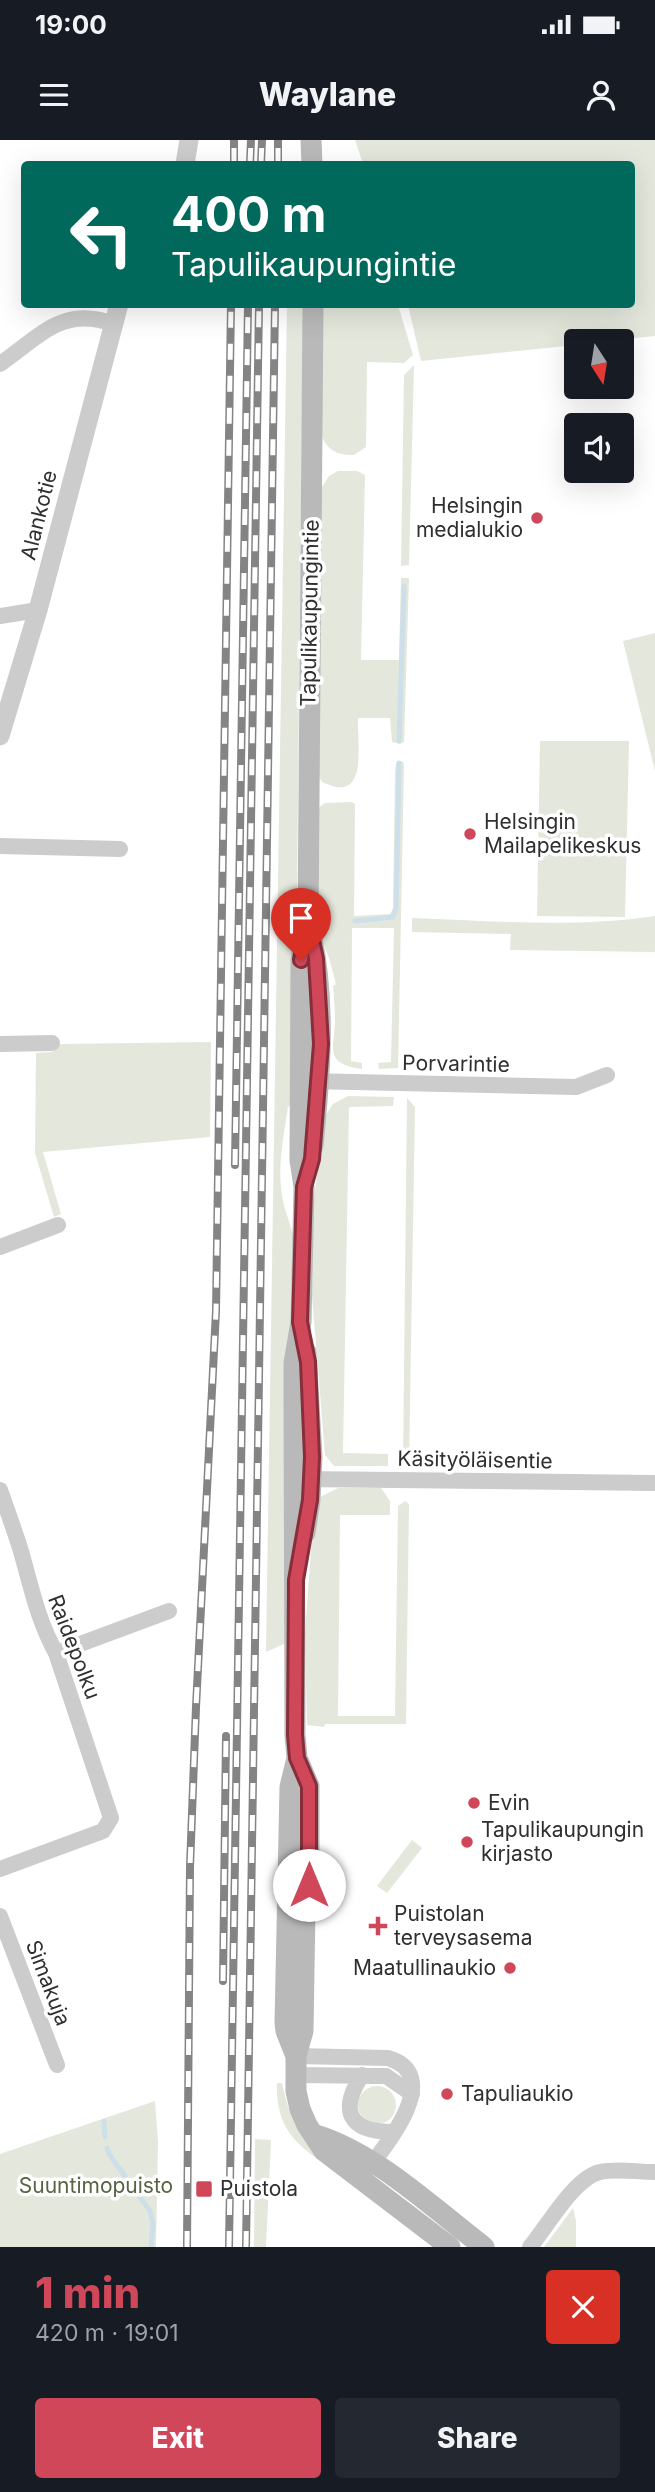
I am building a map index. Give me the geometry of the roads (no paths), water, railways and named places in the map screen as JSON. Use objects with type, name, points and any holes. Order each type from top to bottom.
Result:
[{"type":"main road","points":[[311,140],[312,161]]},
{"type":"main road","name":"Tapulikaupungintie","points":[[313,308],[308,922],[317,971],[321,1044],[310,1081],[312,1159],[304,1187],[300,1322],[294,1363],[303,1479],[296,1580],[297,1758],[290,1787],[285,2023],[296,2066],[299,2109],[324,2151],[366,2171],[484,2247]]},
{"type":"main road","name":"Tapulikaupungintie","points":[[366,2171],[450,2247]]},
{"type":"street","points":[[186,161],[190,140]]},
{"type":"street","name":"Alankotie","points":[[0,736],[38,610],[117,308]]},
{"type":"street","points":[[0,364],[62,321],[77,317],[98,318],[113,324]]},
{"type":"street","points":[[0,616],[38,610]]},
{"type":"street","points":[[0,846],[120,849]]},
{"type":"street","points":[[0,1044],[52,1043]]},
{"type":"street","name":"Porvarintie","points":[[310,1081],[576,1087],[607,1075]]},
{"type":"street","points":[[0,1247],[58,1225]]},
{"type":"street","name":"Käsityöläisentie","points":[[303,1479],[655,1483]]},
{"type":"street","name":"Raidepolku","points":[[0,1490],[20,1548],[34,1601],[45,1633],[56,1653],[111,1818],[103,1831],[0,1869]]},
{"type":"street","points":[[56,1653],[169,1611]]},
{"type":"street","name":"Simakuja","points":[[0,1916],[57,2065]]},
{"type":"street","points":[[296,2066],[388,2058],[407,2068],[412,2080],[412,2094],[405,2115],[366,2171]]},
{"type":"street","points":[[296,2066],[362,2076],[386,2076],[412,2094]]},
{"type":"street","points":[[362,2076],[349,2099],[350,2112],[355,2122],[365,2130],[393,2132]]},
{"type":"street","points":[[530,2247],[589,2176],[612,2171],[655,2172]]},
{"type":"waterway","points":[[399,741],[404,586]]},
{"type":"waterway","points":[[355,921],[393,917],[396,908],[399,763]]},
{"type":"waterway","points":[[104,2121],[105,2137]]},
{"type":"waterway","points":[[107,2148],[150,2211],[153,2224],[151,2247]]},
{"type":"railway","points":[[234,140],[234,161]]},
{"type":"railway","points":[[250,161],[251,140]]},
{"type":"railway","points":[[261,161],[262,140]]},
{"type":"railway","points":[[278,140],[278,161]]},
{"type":"railway","points":[[187,2247],[190,1867],[216,1311],[231,308]]},
{"type":"railway","points":[[235,1165],[248,308]]},
{"type":"railway","points":[[229,2247],[259,308]]},
{"type":"railway","points":[[246,2247],[275,308]]},
{"type":"railway","points":[[223,1981],[226,1736]]},
{"type":"place","name":"Helsingin medialukio","points":[[537,518]]},
{"type":"place","name":"Helsingin Mailapelikeskus","points":[[470,834]]},
{"type":"place","name":"Evin","points":[[474,1803]]},
{"type":"place","name":"Tapulikaupungin kirjasto","points":[[467,1842]]},
{"type":"place","name":"Puistolan terveysasema","points":[[378,1926]]},
{"type":"place","name":"Maatullinaukio","points":[[510,1968]]},
{"type":"place","name":"Tapuliaukio","points":[[447,2094]]},
{"type":"place","name":"Puistola","points":[[204,2189]]},
{"type":"park label","name":"Suuntimopuisto","points":[[96,2186]]}]
